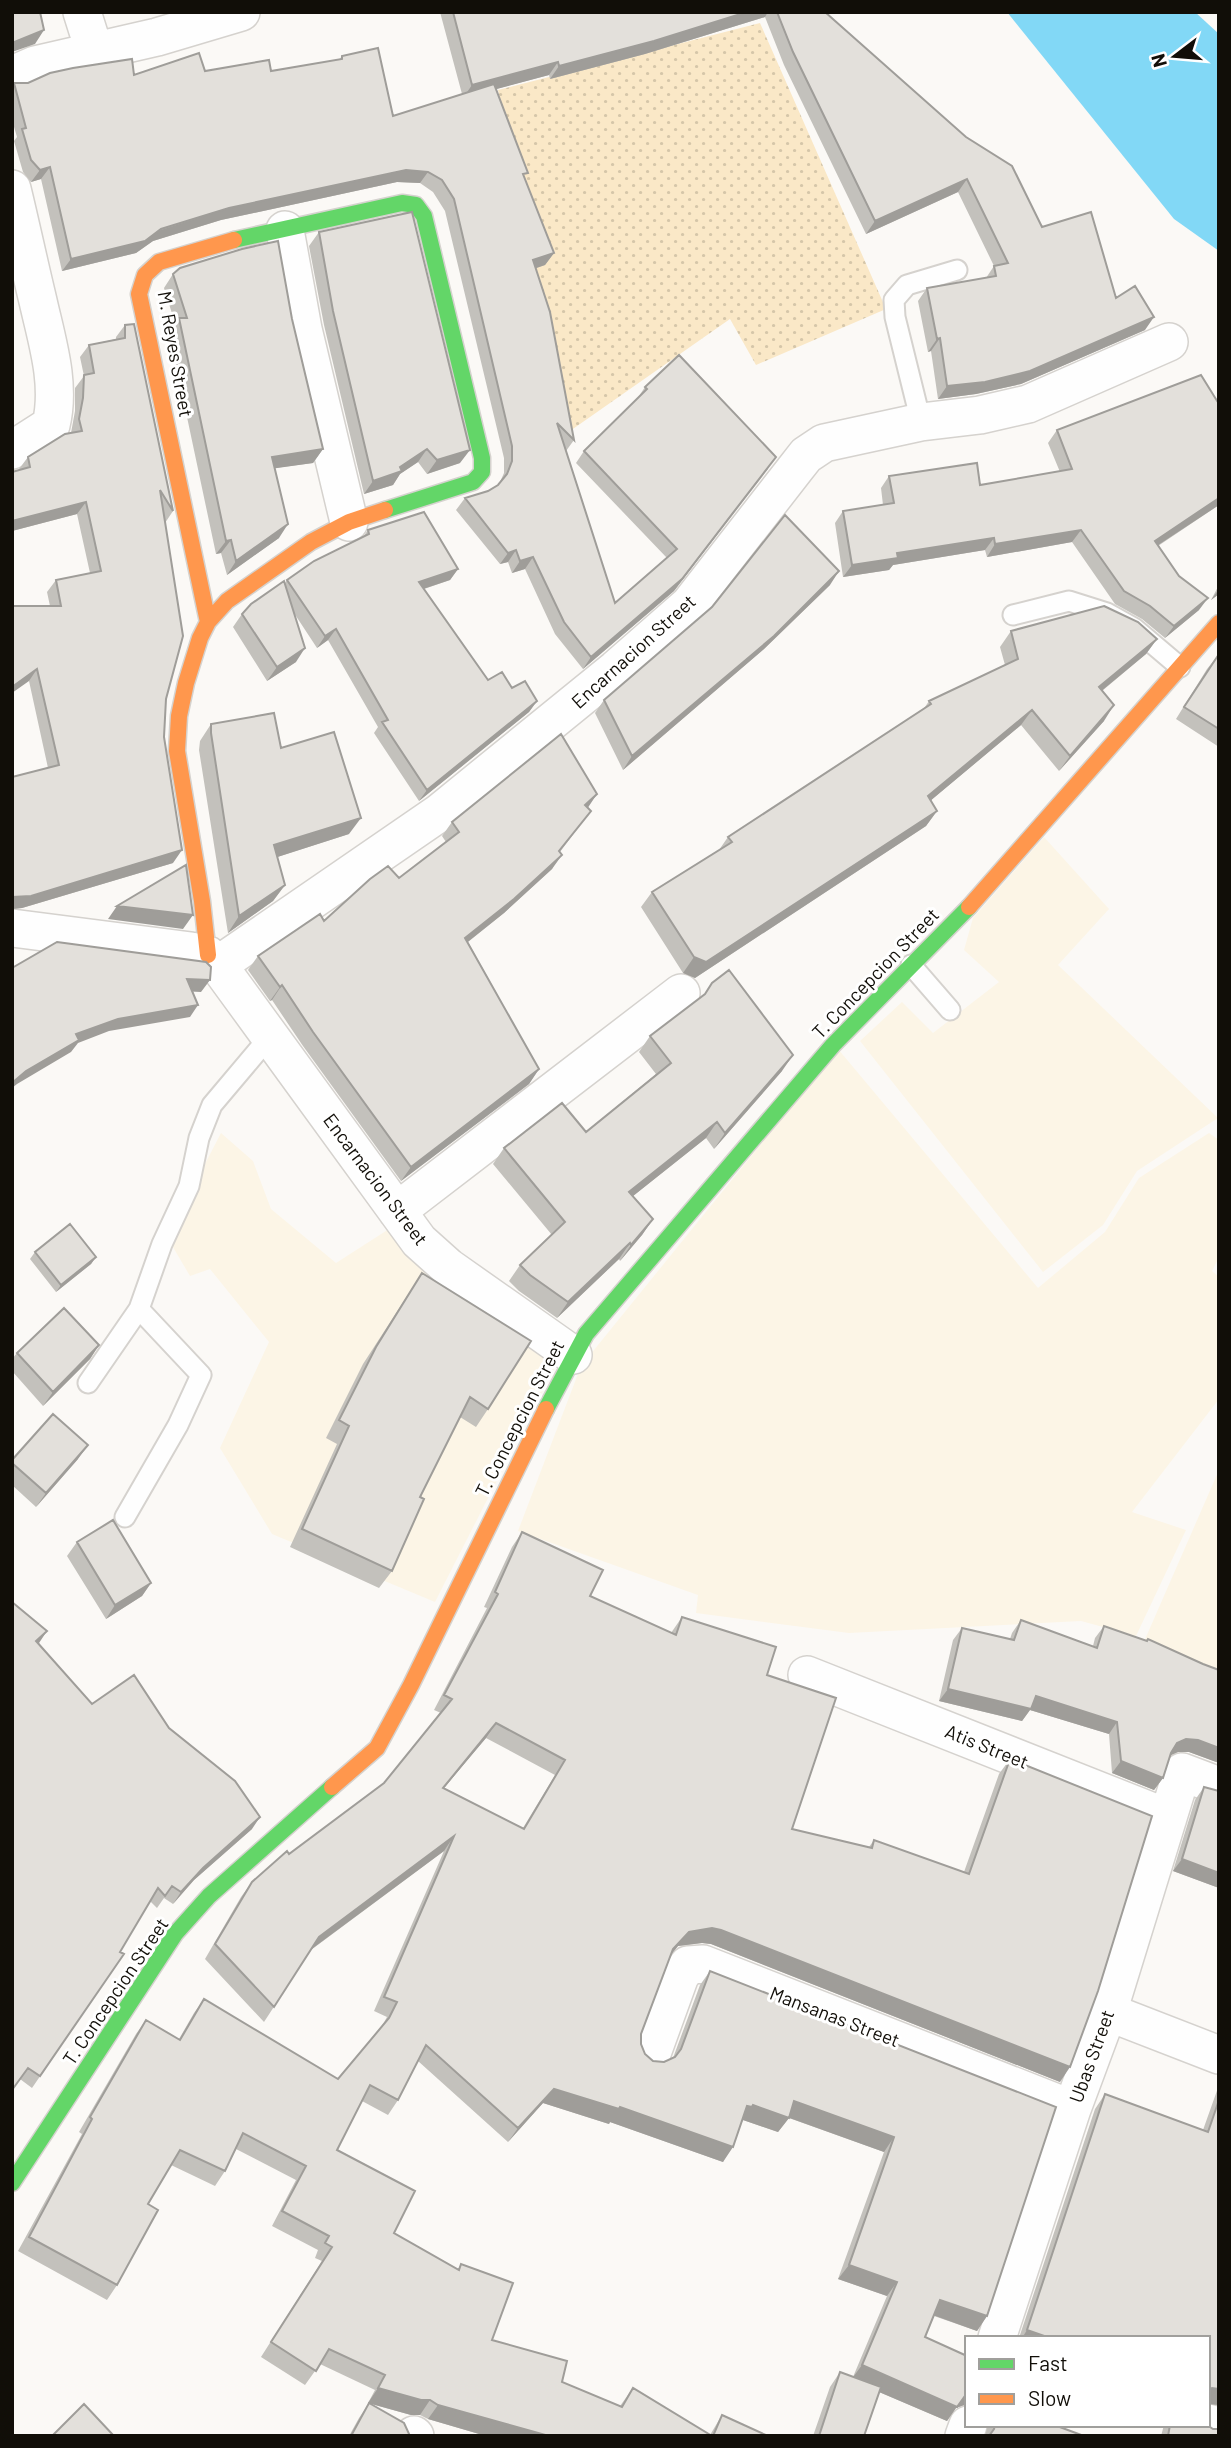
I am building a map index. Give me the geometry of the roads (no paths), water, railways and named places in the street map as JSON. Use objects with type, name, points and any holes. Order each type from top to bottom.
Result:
[{"type":"street","points":[[82,12],[94,50]]},
{"type":"street","points":[[12,75],[35,65],[157,37],[241,12]]},
{"type":"street","points":[[12,189],[46,338],[54,380],[55,407],[51,425],[12,450]]},
{"type":"street","name":"M. Reyes Street","points":[[208,622],[139,294],[145,275],[159,262],[227,241],[402,203],[416,205],[424,216],[482,458],[482,472],[473,482],[349,522]]},
{"type":"street","points":[[213,960],[177,751],[178,716],[200,638],[208,622],[227,601],[311,542],[349,522],[303,329],[285,230]]},
{"type":"street","name":"Encarnacion Street","points":[[573,1355],[448,1266],[419,1241],[271,1035],[213,960],[439,813],[616,669],[689,605],[806,456],[824,443],[921,422],[980,415],[1028,404],[1170,342]]},
{"type":"street","name":"T. Concepcion Street","points":[[12,2183],[175,1934],[209,1896],[377,1748],[411,1685],[538,1423],[586,1334],[833,1045],[968,908],[1219,624]]},
{"type":"street","points":[[12,928],[191,951],[213,960]]},
{"type":"street","points":[[397,1211],[681,993]]},
{"type":"street","name":"Atis Street","points":[[807,1675],[1168,1818]]},
{"type":"street","name":"Ubas Street","points":[[998,2336],[1072,2109],[1108,2012],[1182,1772],[1219,1786]]},
{"type":"street","name":"Mansanas Street","points":[[651,2056],[681,1976],[688,1965],[703,1964],[1072,2109]]},
{"type":"street","points":[[1108,2012],[1219,2055]]},
{"type":"lane","points":[[921,422],[895,317],[894,300],[906,285],[957,270]]},
{"type":"lane","points":[[1013,615],[1069,601],[1107,613],[1134,628],[1180,667]]},
{"type":"lane","points":[[911,965],[950,1010]]},
{"type":"lane","points":[[88,1384],[139,1309],[162,1244],[189,1186],[198,1138],[212,1105],[271,1035]]},
{"type":"lane","points":[[125,1517],[178,1425],[201,1375],[139,1309]]},
{"type":"water","points":[[1007,12],[1195,12],[1219,34],[1219,251],[1174,219]]}]
